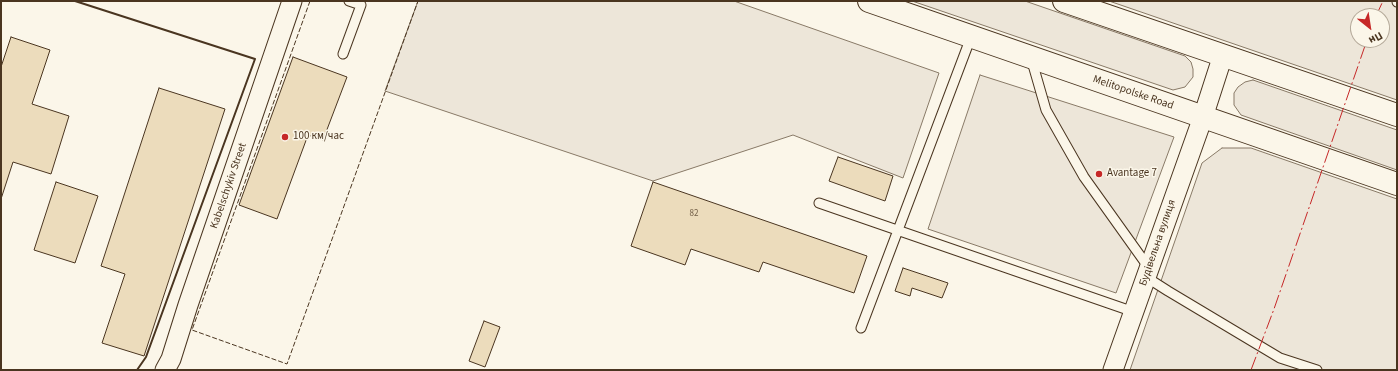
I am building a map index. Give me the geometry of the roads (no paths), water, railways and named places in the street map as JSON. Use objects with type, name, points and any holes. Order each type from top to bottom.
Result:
[{"type":"main road","name":"Melitopolske Road","points":[[869,1],[1397,184]]},
{"type":"main road","points":[[1064,1],[1397,115]]},
{"type":"street","name":"Kabelschykiv Street","points":[[165,370],[171,359],[193,290],[292,1]]},
{"type":"street","name":"Будівельна вулиця","points":[[1113,370],[1203,117],[1223,55]]},
{"type":"lane","points":[[343,54],[361,5],[349,1]]},
{"type":"lane","points":[[861,328],[971,36]]},
{"type":"lane","points":[[1030,57],[1046,110],[1084,177],[1148,272],[1280,358],[1317,370]]},
{"type":"lane","points":[[819,203],[1134,312]]},
{"type":"place","name":"100 км/час","points":[[285,137]]},
{"type":"place","name":"Avantage 7","points":[[1099,174]]}]
